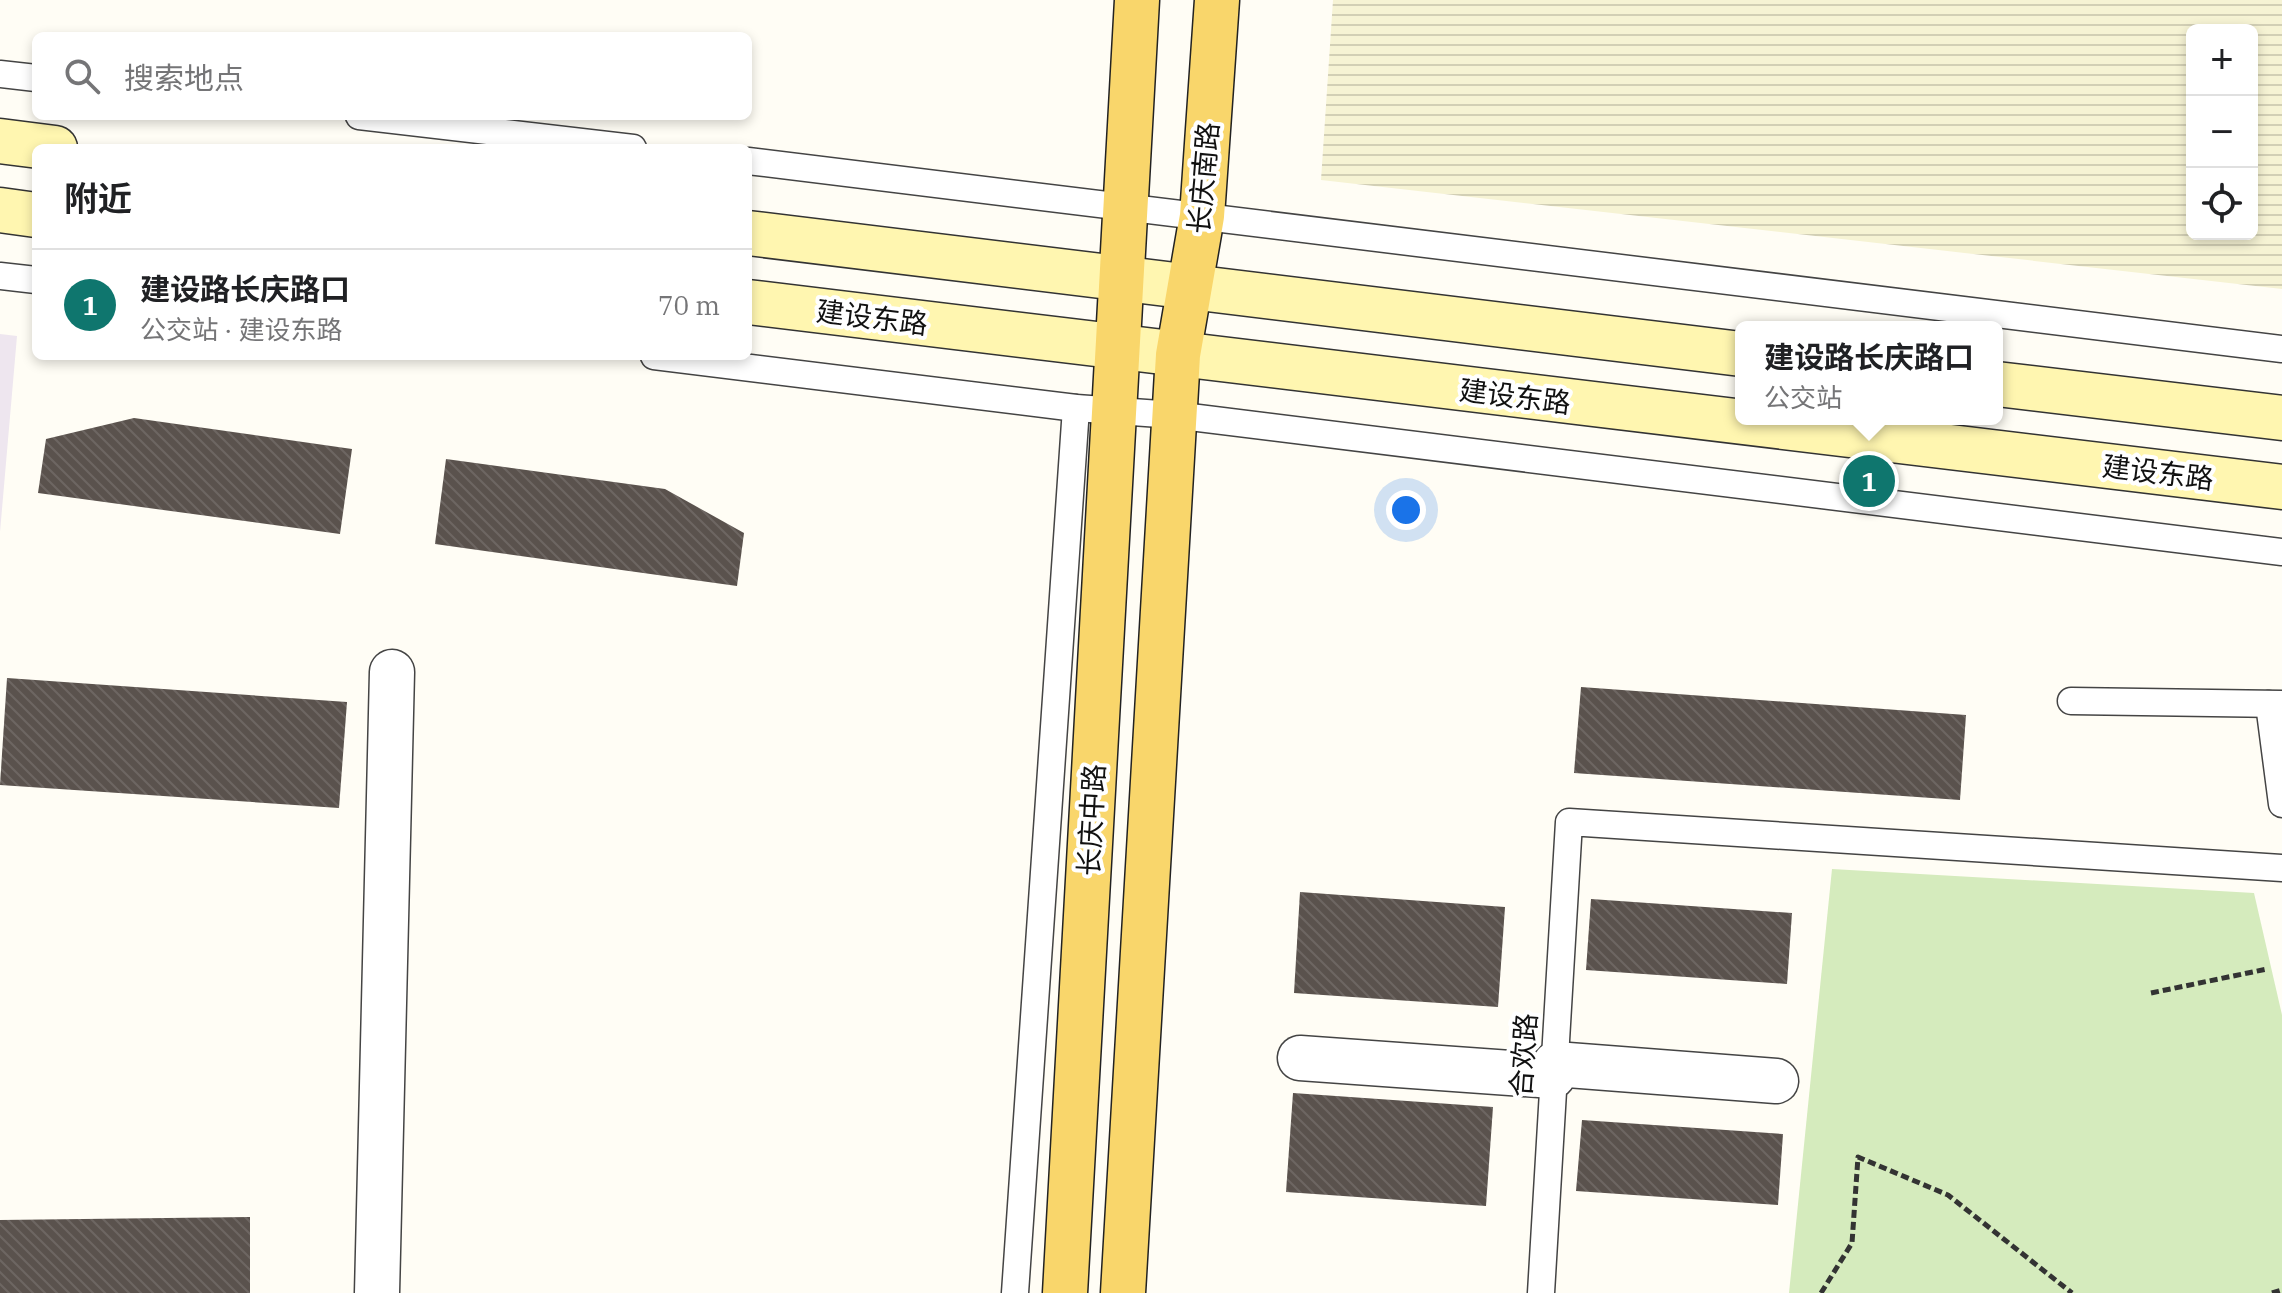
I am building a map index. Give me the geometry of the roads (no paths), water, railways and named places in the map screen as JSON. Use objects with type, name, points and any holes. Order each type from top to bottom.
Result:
[{"type":"main road","points":[[1116,347],[1137,0]]},
{"type":"main road","name":"长庆南路","points":[[1178,355],[1202,216],[1217,0]]},
{"type":"main road","points":[[0,141],[32,145]]},
{"type":"main road","points":[[0,210],[32,214]]},
{"type":"main road","points":[[752,233],[1735,353]]},
{"type":"main road","name":"建设东路","points":[[752,302],[1735,422]]},
{"type":"main road","name":"长庆中路","points":[[1065,1293],[1094,409],[1116,347]]},
{"type":"main road","points":[[1123,1293],[1178,355]]},
{"type":"main road","points":[[2003,385],[2282,418]]},
{"type":"main road","name":"建设东路","points":[[1763,425],[2282,487]]},
{"type":"street","points":[[377,1293],[392,672]]},
{"type":"street","points":[[1300,1058],[1776,1081]]},
{"type":"lane","points":[[0,74],[32,78]]},
{"type":"lane","points":[[393,120],[599,144]]},
{"type":"lane","points":[[752,161],[2282,349]]},
{"type":"lane","points":[[0,276],[32,280]]},
{"type":"lane","points":[[687,360],[1094,409],[1174,415],[2282,552]]},
{"type":"lane","points":[[1015,1293],[1094,409]]},
{"type":"lane","points":[[2071,701],[2276,704],[2282,804]]},
{"type":"lane","name":"合欢路","points":[[1541,1293],[1569,822],[2282,868]]},
{"type":"place","name":"建设路长庆路口","points":[[1869,481]]}]
